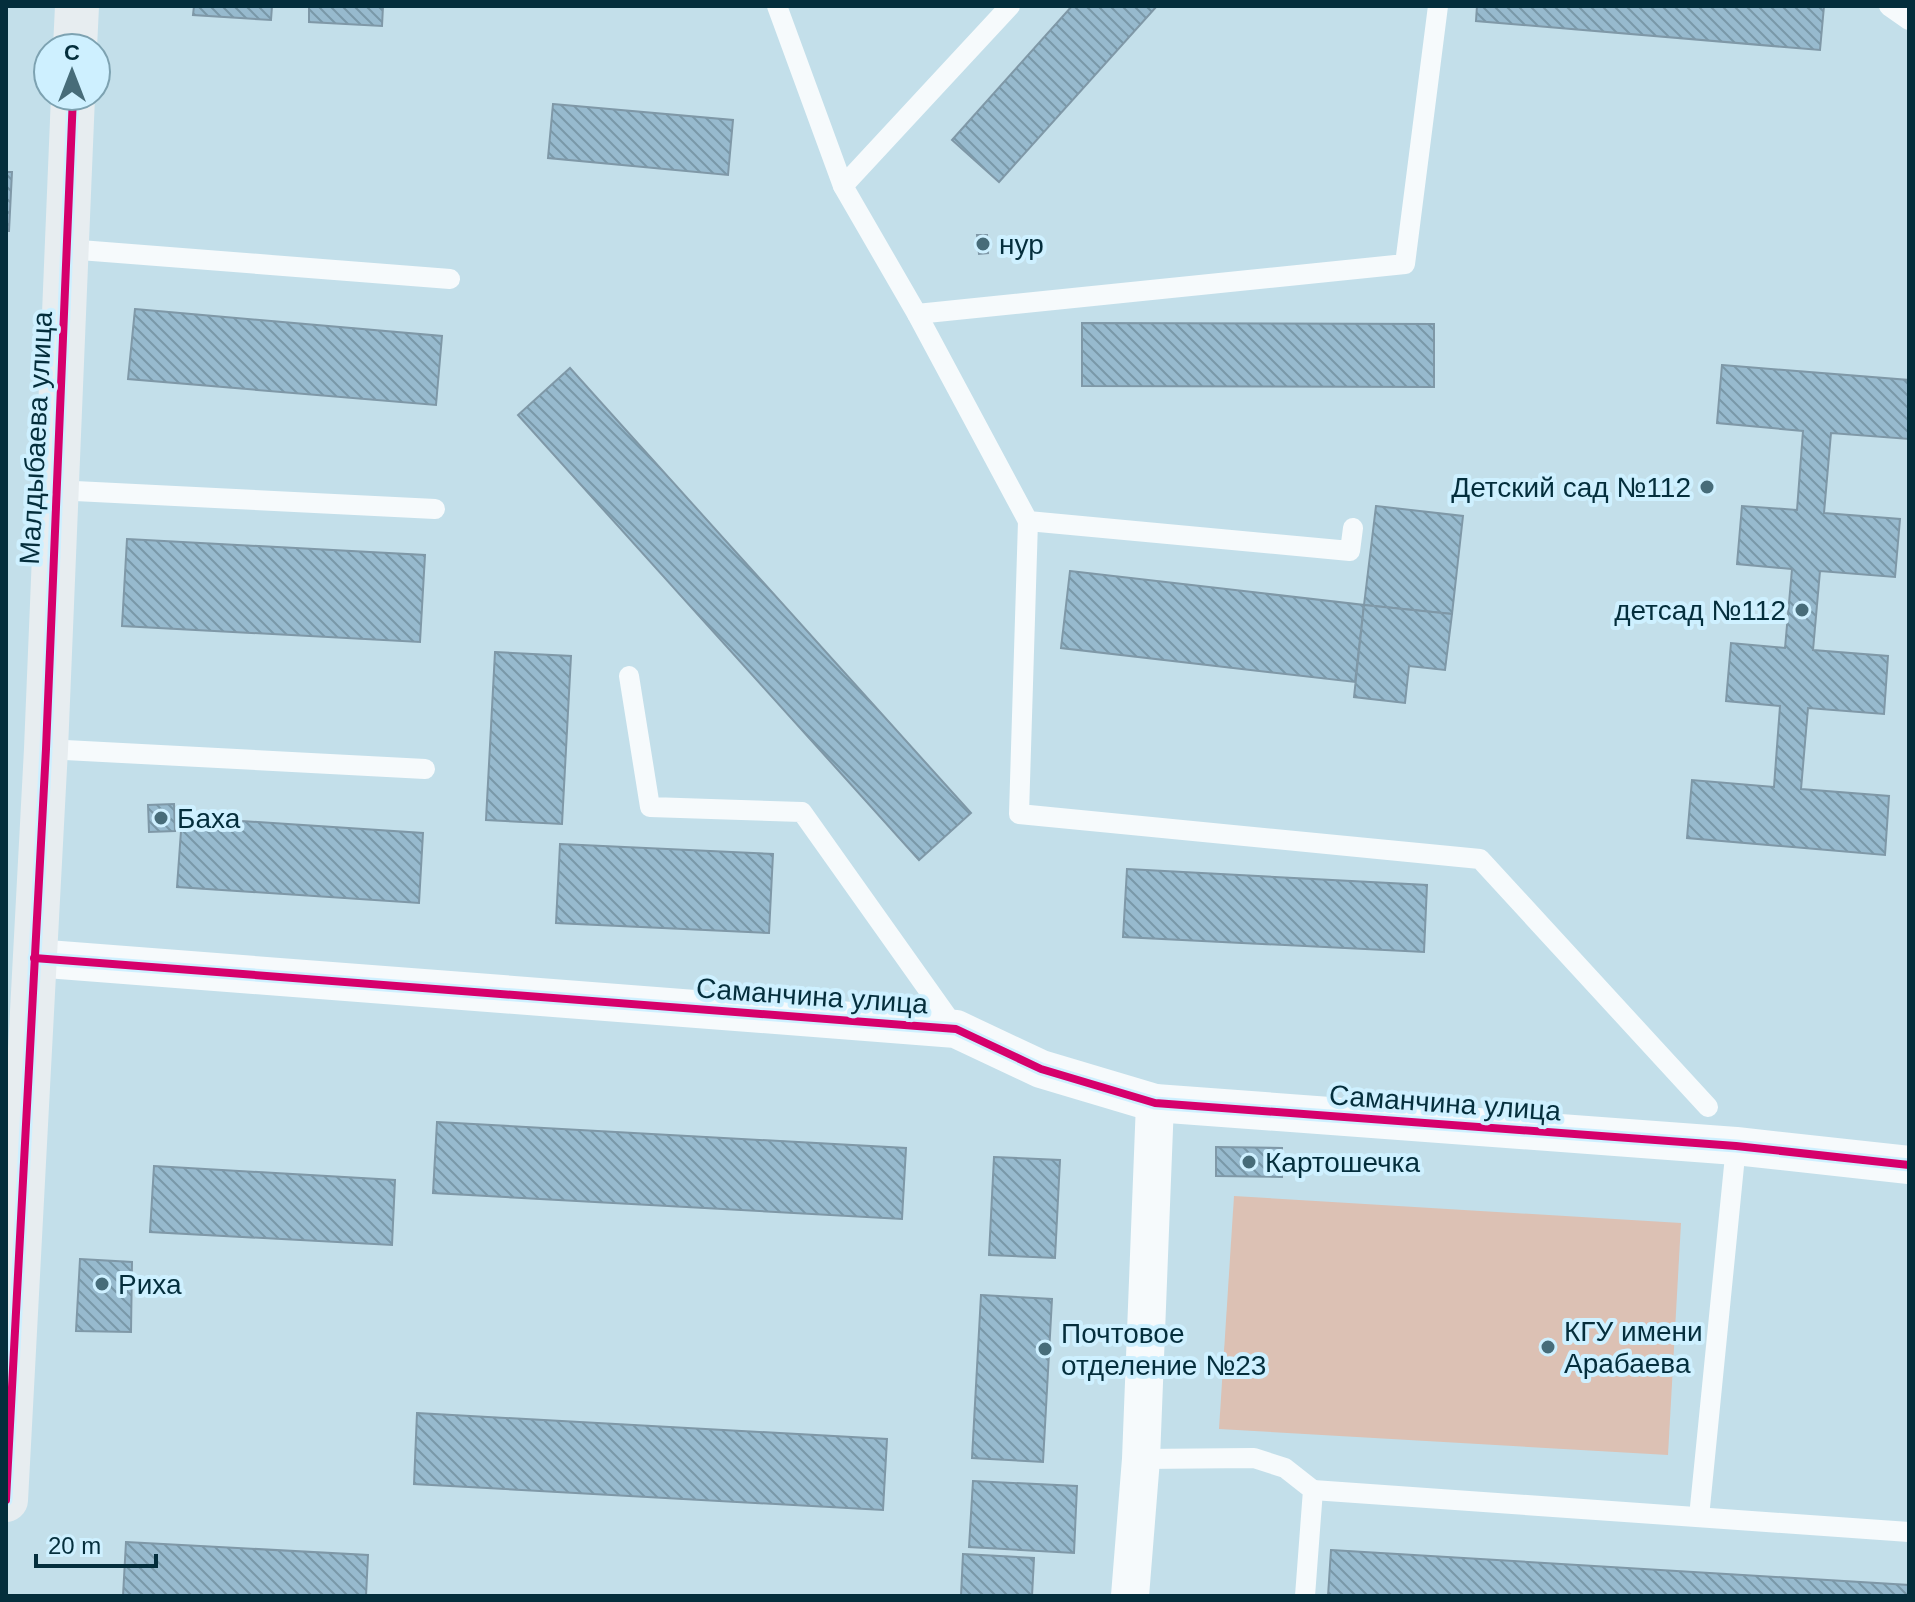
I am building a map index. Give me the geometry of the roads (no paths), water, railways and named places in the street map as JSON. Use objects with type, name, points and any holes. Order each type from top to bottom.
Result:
[{"type":"street","points":[[76,32],[77,6]]},
{"type":"street","name":"Малдыбаева улица","points":[[6,1500],[46,749],[72,112]]},
{"type":"street","name":"Саманчина улица","points":[[34,958],[956,1029],[1041,1069],[1155,1103],[1736,1146],[1909,1165]]},
{"type":"street","points":[[1130,1596],[1141,1459],[1155,1103]]},
{"type":"lane","points":[[777,6],[843,186],[917,314],[1028,521],[1019,814],[1480,859],[1708,1107]]},
{"type":"lane","points":[[843,186],[1010,6]]},
{"type":"lane","points":[[917,314],[1405,264],[1438,6]]},
{"type":"lane","points":[[1889,6],[1909,20]]},
{"type":"lane","points":[[67,249],[450,279]]},
{"type":"lane","points":[[55,490],[435,509]]},
{"type":"lane","points":[[1028,521],[1350,551],[1353,528]]},
{"type":"lane","points":[[629,676],[650,807],[802,812],[956,1029]]},
{"type":"lane","points":[[46,749],[425,769]]},
{"type":"lane","points":[[1699,1517],[1736,1146]]},
{"type":"lane","points":[[1141,1459],[1254,1458],[1285,1468],[1313,1490],[1909,1532]]},
{"type":"lane","points":[[1305,1596],[1313,1490]]},
{"type":"place","name":"нур","points":[[983,244]]},
{"type":"place","name":"Детский сад №112","points":[[1707,487]]},
{"type":"place","name":"детсад №112","points":[[1802,610]]},
{"type":"place","name":"Баха","points":[[161,818]]},
{"type":"place","name":"Картошечка","points":[[1249,1162]]},
{"type":"place","name":"Риха","points":[[102,1284]]},
{"type":"place","name":"КГУ имени Арабаева","points":[[1548,1347]]},
{"type":"place","name":"Почтовое отделение №23","points":[[1045,1349]]}]
